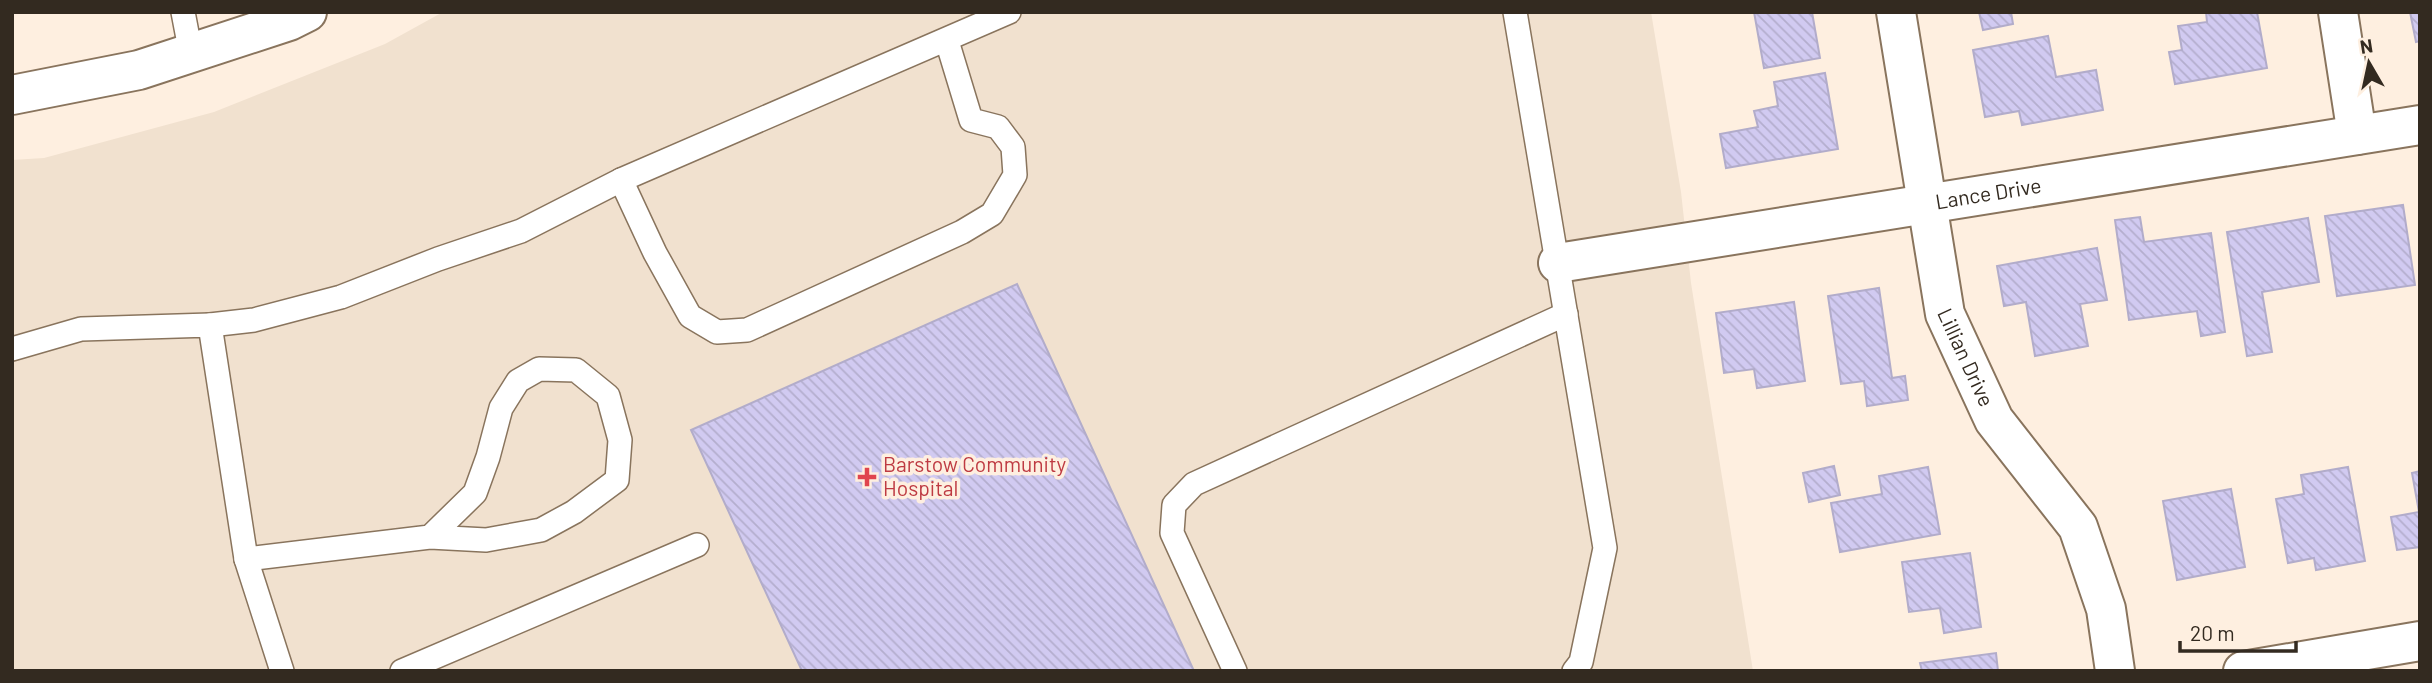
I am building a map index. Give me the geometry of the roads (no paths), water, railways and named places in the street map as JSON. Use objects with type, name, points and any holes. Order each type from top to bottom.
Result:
[{"type":"street","points":[[12,95],[139,70],[289,21],[307,12]]},
{"type":"street","name":"Lillian Drive","points":[[1896,12],[1945,314],[1994,420],[2078,527],[2106,609],[2115,671]]},
{"type":"street","points":[[2338,12],[2357,135]]},
{"type":"street","name":"Lance Drive","points":[[1558,262],[2420,125]]},
{"type":"street","points":[[2243,671],[2420,641]]},
{"type":"lane","points":[[183,12],[191,54]]},
{"type":"lane","points":[[12,349],[81,330],[210,325],[254,320],[341,297],[438,259],[522,231],[621,180],[1009,12]]},
{"type":"lane","points":[[1515,12],[1605,548],[1581,662],[1574,671]]},
{"type":"lane","points":[[621,180],[655,253],[690,316],[717,332],[747,330],[962,232],[992,214],[1015,174],[1013,147],[998,127],[971,120],[947,41]]},
{"type":"lane","points":[[1235,671],[1172,533],[1174,505],[1194,484],[1566,314]]},
{"type":"lane","points":[[210,325],[246,559],[282,671]]},
{"type":"lane","points":[[246,559],[430,537],[486,540],[541,530],[574,512],[617,480],[620,440],[608,396],[576,370],[539,369],[518,381],[501,408],[475,493],[430,537]]},
{"type":"lane","points":[[402,671],[697,545]]},
{"type":"place","name":"Barstow Community Hospital","points":[[867,477]]}]
